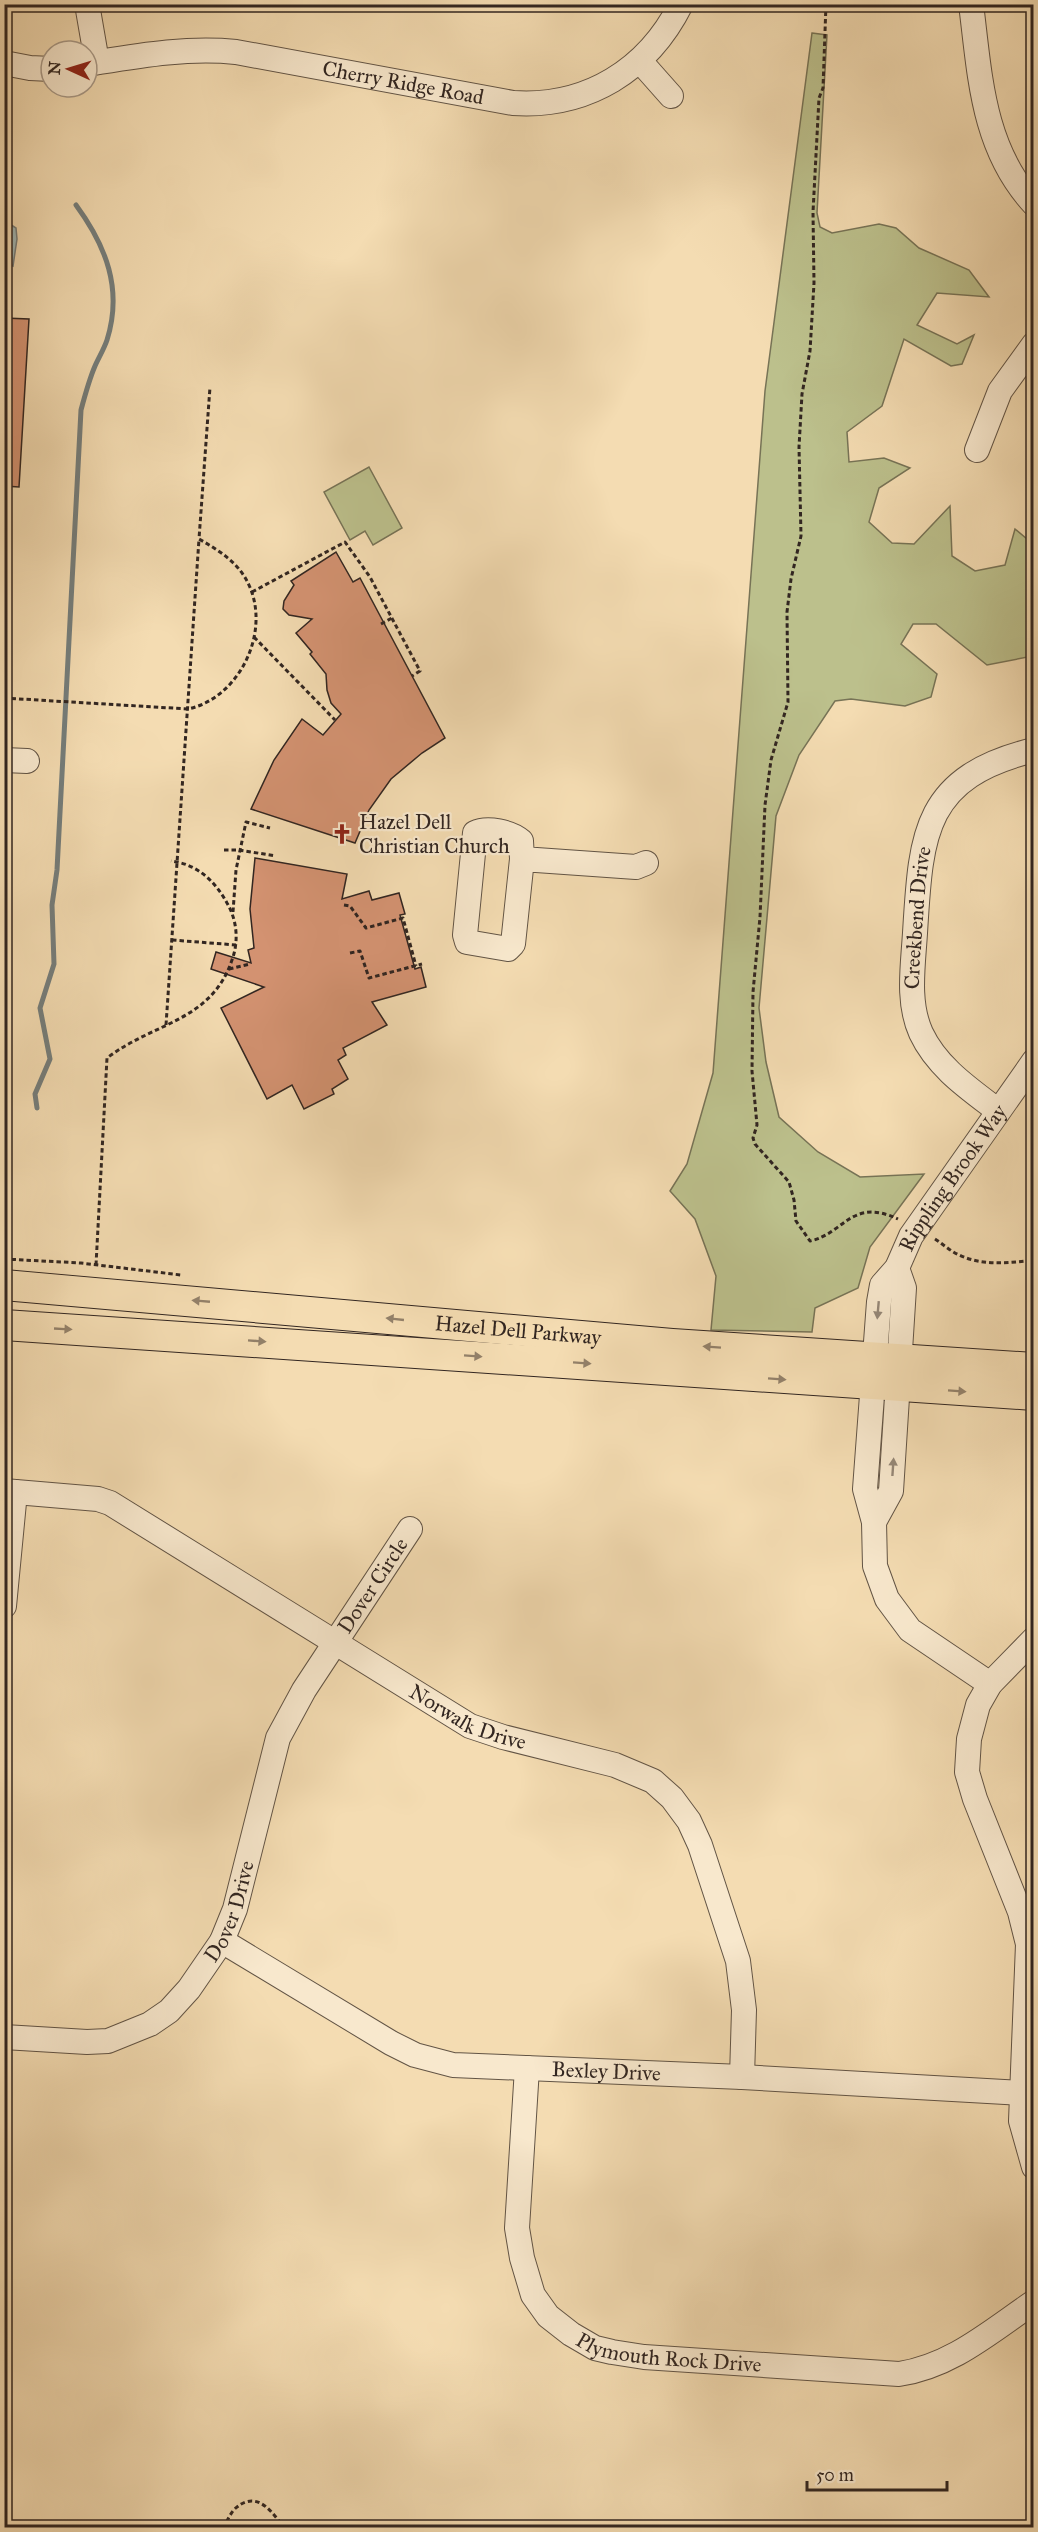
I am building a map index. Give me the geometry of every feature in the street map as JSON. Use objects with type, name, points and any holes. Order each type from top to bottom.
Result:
[{"type":"main road","name":"Hazel Dell Parkway","points":[[4,1285],[672,1344],[886,1372],[1034,1395]]},
{"type":"main road","name":"Hazel Dell Parkway","points":[[4,1325],[594,1364],[886,1372],[1034,1368]]},
{"type":"street","points":[[87,4],[90,39]]},
{"type":"street","name":"Cherry Ridge Road","points":[[99,62],[178,51],[236,52],[528,104],[555,101],[600,88],[640,61],[655,45],[681,4]]},
{"type":"street","points":[[971,4],[983,98],[990,129],[1002,159],[1034,204]]},
{"type":"street","points":[[640,61],[671,96]]},
{"type":"street","points":[[4,63],[39,68]]},
{"type":"street","points":[[977,450],[999,391],[1034,344]]},
{"type":"street","name":"Creekbend Drive","points":[[997,1110],[940,1063],[917,1022],[912,984],[919,868],[922,849],[931,822],[956,787],[988,765],[1034,750]]},
{"type":"street","points":[[482,829],[515,836],[521,841],[522,859],[513,944],[508,948],[467,942],[465,935],[475,833],[482,829]]},
{"type":"street","points":[[522,859],[636,867],[646,863]]},
{"type":"street","name":"Rippling Brook Way","points":[[990,1684],[910,1630],[897,1616],[879,1582],[875,1566],[874,1522],[891,1491],[886,1372],[904,1288],[897,1268],[904,1248],[916,1229],[997,1110],[1034,1061]]},
{"type":"street","points":[[4,1606],[10,1492]]},
{"type":"street","name":"Norwalk Drive","points":[[10,1492],[98,1498],[110,1503],[470,1726],[503,1737],[615,1765],[653,1781],[672,1798],[689,1821],[700,1845],[738,1961],[744,2010],[742,2077]]},
{"type":"street","name":"Dover Circle","points":[[335,1643],[410,1529]]},
{"type":"street","points":[[1034,1639],[990,1684],[978,1705],[969,1739],[967,1772],[975,1799],[1020,1912],[1028,1944],[1021,2121],[1034,2167]]},
{"type":"street","name":"Dover Drive","points":[[4,2037],[87,2042],[108,2041],[129,2035],[150,2024],[169,2011],[189,1989],[222,1941],[238,1898],[278,1738],[294,1707],[335,1643]]},
{"type":"street","name":"Bexley Drive","points":[[222,1941],[391,2043],[415,2055],[453,2065],[742,2077],[1021,2093]]},
{"type":"street","name":"Plymouth Rock Drive","points":[[527,2068],[517,2228],[522,2258],[533,2295],[548,2316],[571,2334],[595,2348],[644,2357],[899,2374],[935,2366],[1034,2302]]},
{"type":"path","points":[[826,4],[824,79],[819,98],[813,212],[815,243],[811,328],[802,394],[800,436],[801,536],[790,579],[787,612],[789,702],[771,760],[765,805],[761,906],[753,982],[752,1071],[757,1125],[753,1138],[755,1144],[789,1182],[796,1221],[810,1241],[819,1239],[855,1215],[876,1213],[916,1229],[968,1259],[987,1263],[1034,1260]]},
{"type":"path","points":[[166,1025],[210,387]]},
{"type":"path","points":[[4,698],[188,709],[210,700],[225,689],[240,674],[248,657],[254,637],[255,602],[238,567],[223,553],[199,539]]},
{"type":"path","points":[[252,592],[345,542],[370,577],[420,671],[412,675]]},
{"type":"path","points":[[381,624],[392,618]]},
{"type":"path","points":[[254,637],[335,720]]},
{"type":"path","points":[[96,1265],[107,1058],[126,1044],[192,1013],[214,994],[226,979],[236,945],[233,914],[239,850],[246,822],[270,828]]},
{"type":"path","points":[[224,850],[276,856]]},
{"type":"path","points":[[171,861],[203,873],[220,889],[233,914]]},
{"type":"path","points":[[344,904],[350,906],[366,928],[403,918],[416,966]]},
{"type":"path","points":[[172,940],[236,945]]},
{"type":"path","points":[[350,953],[360,951],[369,978],[422,964]]},
{"type":"path","points":[[229,969],[250,964]]},
{"type":"path","points":[[4,1259],[81,1263]]},
{"type":"path","points":[[223,2528],[237,2507],[252,2502],[267,2505],[284,2528]]},
{"type":"green space","points":[[812,33],[827,35],[817,213],[820,227],[832,233],[879,224],[896,228],[919,248],[969,270],[989,297],[937,293],[917,325],[957,344],[974,335],[962,364],[951,366],[904,339],[882,406],[847,432],[849,462],[884,458],[910,468],[879,488],[869,522],[892,543],[914,544],[950,506],[952,556],[975,571],[1005,565],[1015,529],[1033,544],[1033,656],[987,665],[936,624],[913,624],[901,644],[937,674],[931,697],[905,706],[851,699],[835,701],[799,755],[776,816],[759,1008],[766,1062],[779,1117],[818,1152],[860,1177],[924,1174],[870,1247],[858,1288],[815,1308],[812,1332],[711,1330],[716,1276],[695,1219],[670,1191],[687,1164],[713,1073],[765,391]]},
{"type":"green space","points":[[369,467],[402,528],[373,545],[365,531],[350,540],[324,492]]},
{"type":"water","points":[[5,221],[16,228],[17,239],[13,266],[5,262]]},
{"type":"building","points":[[4,318],[29,319],[19,487],[4,486]]},
{"type":"building","points":[[336,552],[353,582],[360,578],[445,738],[422,753],[391,779],[369,810],[355,843],[251,809],[274,760],[302,719],[323,735],[341,714],[331,703],[326,674],[296,633],[312,619],[289,615],[283,609],[284,601],[294,585],[291,581]]},
{"type":"building","points":[[255,858],[347,874],[342,899],[369,891],[372,900],[399,893],[405,914],[400,915],[415,969],[421,967],[426,987],[372,1002],[387,1025],[343,1048],[346,1055],[338,1060],[348,1079],[332,1089],[334,1094],[304,1109],[292,1085],[267,1099],[221,1008],[264,987],[211,969],[216,952],[251,963],[248,950],[254,948],[250,909]]},
{"type":"waterway","points":[[37,1108],[35,1094],[50,1059],[40,1008],[54,964],[52,905],[57,870],[81,410],[93,371],[107,340],[113,303],[109,269],[103,252],[87,220],[76,205]]},
{"type":"place","name":"Hazel Dell Christian Church","points":[[342,834]]}]
